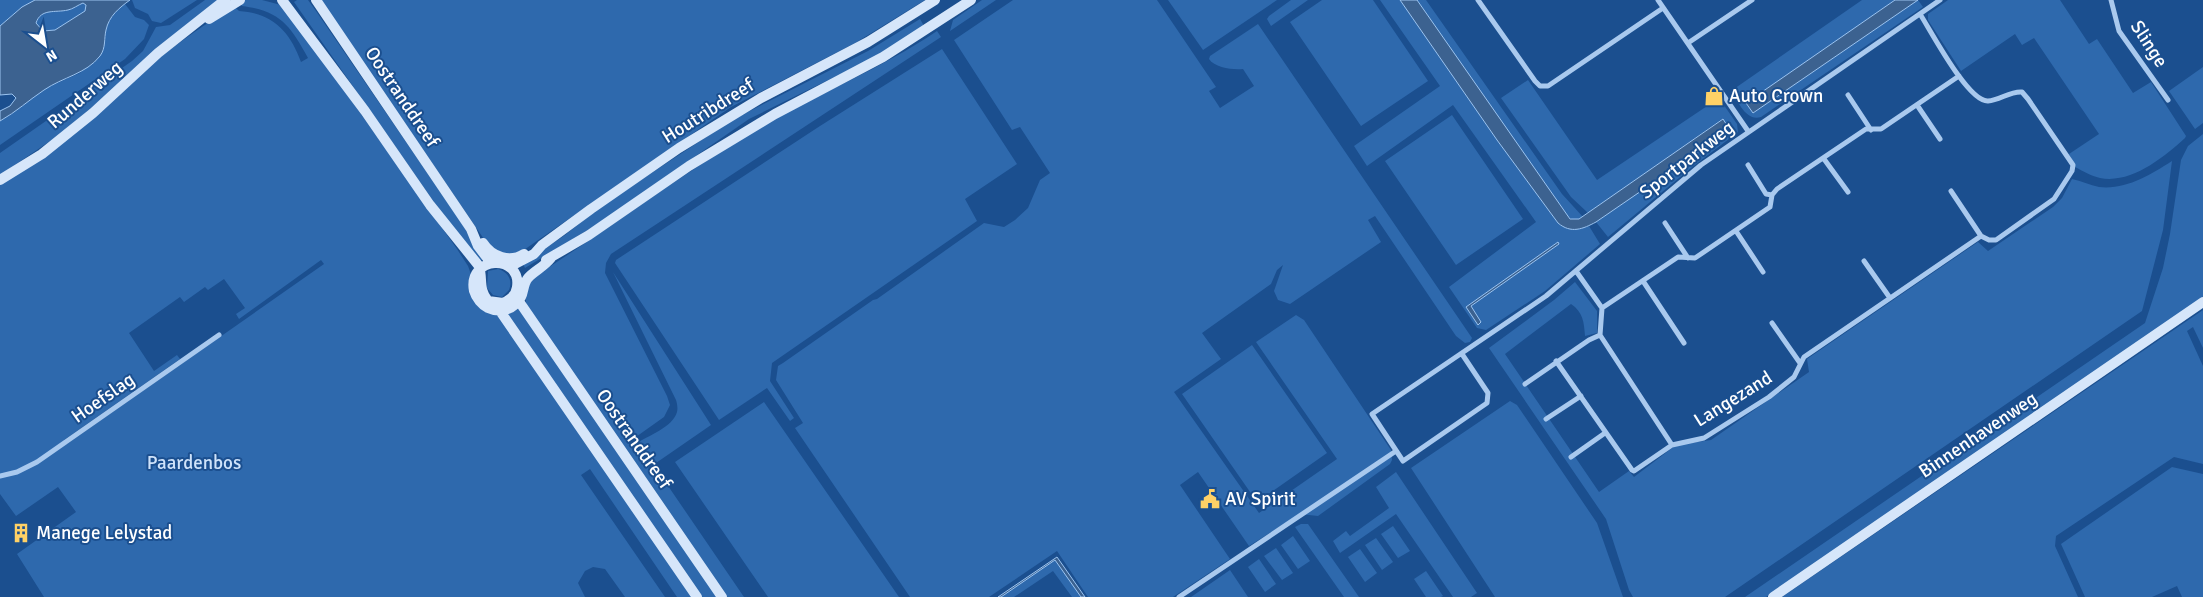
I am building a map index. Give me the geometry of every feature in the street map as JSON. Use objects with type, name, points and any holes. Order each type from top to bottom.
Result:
[{"type":"main road","name":"Runderweg","points":[[0,180],[42,154],[93,113],[158,53],[225,0]]},
{"type":"main road","name":"Runderweg","points":[[188,30],[240,0]]},
{"type":"main road","name":"Oostranddreef","points":[[282,0],[366,111],[478,272]]},
{"type":"main road","name":"Oostranddreef","points":[[316,0],[471,229],[478,246],[492,263]]},
{"type":"main road","name":"Houtribdreef","points":[[509,268],[524,260],[679,148],[761,98],[868,42],[935,0]]},
{"type":"main road","name":"Houtribdreef","points":[[521,284],[527,271],[551,258],[689,166],[775,114],[883,58],[970,0]]},
{"type":"main road","points":[[471,229],[490,252],[506,258],[516,258],[542,246]]},
{"type":"main road","points":[[492,263],[500,263],[509,268],[521,284],[512,307],[500,311],[486,307],[478,300],[474,291],[478,272],[492,263]]},
{"type":"main road","points":[[478,272],[481,289],[488,300],[503,304],[517,297]]},
{"type":"main road","name":"Oostranddreef","points":[[517,297],[722,597]]},
{"type":"main road","name":"Binnenhavenweg","points":[[1773,597],[2203,302]]},
{"type":"main road","name":"Oostranddreef","points":[[500,311],[697,597]]},
{"type":"street","points":[[1478,0],[1540,86],[1548,86],[1663,8]]},
{"type":"street","points":[[1658,0],[1748,131]]},
{"type":"street","points":[[1688,43],[1752,0]]},
{"type":"street","name":"Sportparkweg","points":[[1396,451],[1372,414],[1546,296],[1701,165],[1940,0]]},
{"type":"street","name":"Slinge","points":[[2111,0],[2119,32],[2168,100]]},
{"type":"street","points":[[1920,14],[1959,76],[1980,100],[1989,101],[2016,91],[2022,92],[2072,165],[2072,171],[2054,200],[1996,240],[1988,240],[1980,236],[1951,191]]},
{"type":"street","points":[[1602,308],[1678,257],[1695,258],[1770,207],[1772,195],[1777,189],[1866,129],[1881,129],[1959,76]]},
{"type":"street","points":[[1848,95],[1871,130]]},
{"type":"street","points":[[1918,105],[1940,139]]},
{"type":"street","points":[[1824,159],[1848,192]]},
{"type":"street","points":[[1748,165],[1766,194],[1772,195]]},
{"type":"street","points":[[1665,223],[1688,258]]},
{"type":"street","points":[[1736,231],[1763,272]]},
{"type":"street","name":"Langezand","points":[[1556,361],[1605,433],[1634,471],[1672,446],[1704,438],[1768,397],[1794,377],[1804,357],[1980,236]]},
{"type":"street","points":[[1864,261],[1890,298]]},
{"type":"street","points":[[1576,271],[1602,308],[1600,335],[1672,446]]},
{"type":"street","points":[[1643,281],[1684,343]]},
{"type":"street","points":[[1772,323],[1800,364]]},
{"type":"street","name":"Hoefslag","points":[[0,476],[17,472],[37,462],[219,335]]},
{"type":"street","points":[[1525,384],[1556,361],[1600,335]]},
{"type":"street","points":[[1179,597],[1396,451],[1403,460],[1487,402],[1488,393],[1462,354]]},
{"type":"street","points":[[1546,419],[1581,396]]},
{"type":"street","points":[[1571,457],[1605,433]]},
{"type":"green space","points":[[0,0],[35,0],[22,7],[0,26]]},
{"type":"green space","points":[[132,0],[197,0],[161,23],[152,21],[148,14],[135,8]]},
{"type":"green space","points":[[205,0],[220,0],[146,58],[59,135],[0,175],[0,153],[132,61],[143,51],[156,27],[170,25]]},
{"type":"green space","name":"Paardenbos","points":[[244,0],[262,0],[281,5],[457,249],[468,266],[472,277],[693,597],[677,597],[590,469],[581,475],[665,597],[625,597],[605,569],[593,567],[585,571],[578,583],[585,597],[44,597],[17,554],[76,512],[58,487],[16,516],[0,494],[0,184],[144,69],[234,6],[239,11],[251,12],[270,20],[291,41],[301,62],[308,58],[289,28],[275,16],[255,8],[242,6],[240,3]],"holes":[[[321,260],[324,264],[67,444],[64,440],[180,359],[177,355],[154,371],[129,333],[180,297],[184,302],[205,287],[208,290],[224,279],[245,308],[236,314],[239,319]]]},
{"type":"green space","points":[[297,0],[308,0],[316,11],[461,222],[483,259],[479,262],[434,202],[294,2]]},
{"type":"green space","points":[[321,0],[925,0],[855,43],[731,107],[518,254],[499,253],[488,245]]},
{"type":"green space","points":[[982,0],[996,0],[950,31],[953,20]]},
{"type":"green space","points":[[1013,0],[1157,0],[1216,87],[1209,91],[1220,108],[1254,86],[1243,69],[1229,69],[1220,66],[1209,59],[1210,56],[1258,24],[1472,338],[1470,342],[1465,343],[1456,336],[1375,216],[1368,220],[1381,242],[1290,304],[1278,300],[1274,291],[1283,265],[1277,270],[1271,284],[1202,333],[1221,359],[1174,392],[1259,513],[1337,459],[1256,342],[1296,315],[1304,320],[1391,450],[1392,460],[1390,464],[1318,516],[1300,514],[1249,546],[1198,472],[1180,485],[1230,559],[1173,597],[1088,597],[1057,551],[989,597],[910,597],[795,428],[803,423],[776,380],[778,366],[984,223],[1004,227],[1015,220],[1028,208],[1040,180],[1050,173],[1020,127],[1012,130],[954,40]]},
{"type":"green space","points":[[1168,0],[1277,0],[1203,50]]},
{"type":"green space","points":[[1291,0],[1308,0],[1271,26],[1267,19],[1269,16]]},
{"type":"green space","points":[[1322,0],[1373,0],[1428,81],[1361,126],[1290,22]]},
{"type":"green space","points":[[1380,0],[1400,0],[1497,140],[1558,223],[1573,228],[1589,226],[1600,244],[1545,291],[1486,330],[1477,328],[1449,287],[1536,222],[1453,105],[1367,166],[1354,146],[1440,86]]},
{"type":"green space","points":[[1417,0],[1426,0],[1562,194],[1583,217],[1575,221],[1565,215]]},
{"type":"green space","points":[[1862,0],[1895,0],[1747,103],[1753,113],[1918,0],[1923,7],[1761,117],[1756,118],[1747,114],[1731,91]]},
{"type":"green space","points":[[1948,0],[2060,0],[2089,44],[2097,39],[2133,93],[2151,82],[2186,136],[2185,138],[2167,154],[2146,168],[2123,177],[2112,179],[2100,178],[2075,167],[2069,154],[2099,134],[2034,38],[2022,45],[2015,34],[1961,71],[1928,20],[1928,14]]},
{"type":"green space","points":[[83,3],[86,5],[86,11],[55,30],[43,31],[36,23],[38,18],[45,13],[72,9]]},
{"type":"green space","points":[[125,4],[135,17],[144,20],[149,25],[144,39],[125,59],[0,145],[0,121],[46,88],[80,73],[105,44],[109,21],[116,11]]},
{"type":"green space","points":[[920,19],[924,26],[869,60],[749,119],[599,223],[525,268],[523,264],[565,235],[603,205],[732,120],[868,51]]},
{"type":"green space","points":[[937,31],[941,37],[611,254],[606,263],[605,273],[670,405],[664,417],[633,439],[637,443],[660,431],[675,417],[677,406],[676,400],[613,272],[711,425],[656,463],[664,480],[744,597],[724,597],[527,308],[526,296],[528,288],[534,277],[732,145],[783,115],[916,45]]},
{"type":"green space","points":[[942,49],[1017,164],[965,199],[977,221],[772,363],[770,381],[794,418],[790,421],[767,388],[719,420],[615,263],[616,260],[820,126]]},
{"type":"green space","points":[[2203,67],[2203,123],[2195,129],[2169,91]]},
{"type":"green space","points":[[1528,80],[1597,180],[1719,98],[1737,124],[1738,132],[1691,168],[1608,237],[1596,222],[1730,129],[1722,119],[1588,213],[1571,197],[1501,98]]},
{"type":"green space","points":[[1452,115],[1523,219],[1456,265],[1385,161]]},
{"type":"green space","points":[[2203,134],[2203,297],[1766,597],[1745,597],[2145,323],[2163,268],[2181,160],[2188,146]]},
{"type":"green space","points":[[2172,161],[2163,230],[2142,311],[1725,597],[1633,597],[1606,519],[1489,348],[1575,282],[1597,311],[1597,333],[1585,336],[1582,318],[1578,310],[1571,304],[1505,354],[1599,492],[1629,471],[1634,477],[1676,445],[1711,440],[1809,372],[1807,359],[1978,242],[1988,251],[2053,207],[2062,198],[2072,179],[2099,187],[2119,186],[2146,176]]},
{"type":"green space","points":[[498,269],[507,274],[510,280],[509,290],[502,297],[493,295],[487,288],[488,271]]},
{"type":"green space","points":[[520,308],[718,597],[700,597],[507,315]]},
{"type":"green space","points":[[2203,310],[2203,348],[2193,327],[2187,331],[2203,366],[2203,464],[2174,457],[2056,536],[2055,546],[2078,597],[1782,597]]},
{"type":"green space","points":[[1252,345],[1327,453],[1257,502],[1182,394]]},
{"type":"green space","points":[[1510,401],[1517,405],[1597,523],[1623,597],[1495,597],[1411,468]]},
{"type":"green space","points":[[764,402],[899,597],[768,597],[675,462]]},
{"type":"green space","points":[[2172,467],[2203,474],[2203,597],[2182,597],[2177,586],[2152,597],[2085,597],[2061,544]]},
{"type":"green space","points":[[1396,472],[1477,593],[1471,597],[1453,597],[1396,514],[1340,553],[1333,541],[1346,531],[1350,536],[1389,508],[1376,487]]},
{"type":"green space","points":[[1301,524],[1308,524],[1359,597],[1344,597],[1295,527]]},
{"type":"green space","points":[[1393,526],[1410,551],[1398,558],[1381,534]]},
{"type":"green space","points":[[1293,536],[1310,561],[1298,569],[1281,545]]},
{"type":"green space","points":[[1376,538],[1393,562],[1382,570],[1365,545]]},
{"type":"green space","points":[[1276,548],[1293,573],[1282,580],[1264,556]]},
{"type":"green space","points":[[1360,549],[1377,573],[1365,582],[1348,557]]},
{"type":"green space","points":[[1055,559],[1081,597],[1072,597],[1053,571],[1014,597],[1001,597]]},
{"type":"green space","points":[[1259,559],[1276,584],[1265,592],[1248,567]]},
{"type":"green space","points":[[1230,570],[1248,597],[1191,597]]},
{"type":"green space","points":[[1426,571],[1443,596],[1426,597],[1414,579]]},
{"type":"shaded area","points":[[35,0],[130,0],[118,9],[109,21],[103,50],[94,62],[81,71],[44,90],[0,121],[0,111],[10,106],[16,98],[12,94],[0,95],[0,26],[22,7]],"holes":[[[83,3],[86,5],[85,11],[55,30],[43,31],[36,23],[38,18],[45,13],[72,9]]]},
{"type":"shaded area","points":[[1400,0],[1417,0],[1570,219],[1579,219],[1723,119],[1730,130],[1596,222],[1582,228],[1568,228],[1558,223],[1497,140]]},
{"type":"shaded area","points":[[1895,0],[1918,0],[1753,113],[1746,103]]},
{"type":"shaded area","points":[[1558,242],[1559,244],[1471,306],[1481,322],[1478,325],[1466,307]]},
{"type":"shaded area","points":[[1057,557],[1085,597],[1081,597],[1055,560],[1001,597],[998,597]]},
{"type":"place","name":"Auto Crown","points":[[1714,96]]},
{"type":"place","name":"AV Spirit","points":[[1210,499]]},
{"type":"place","name":"Manege Lelystad","points":[[21,533]]}]
